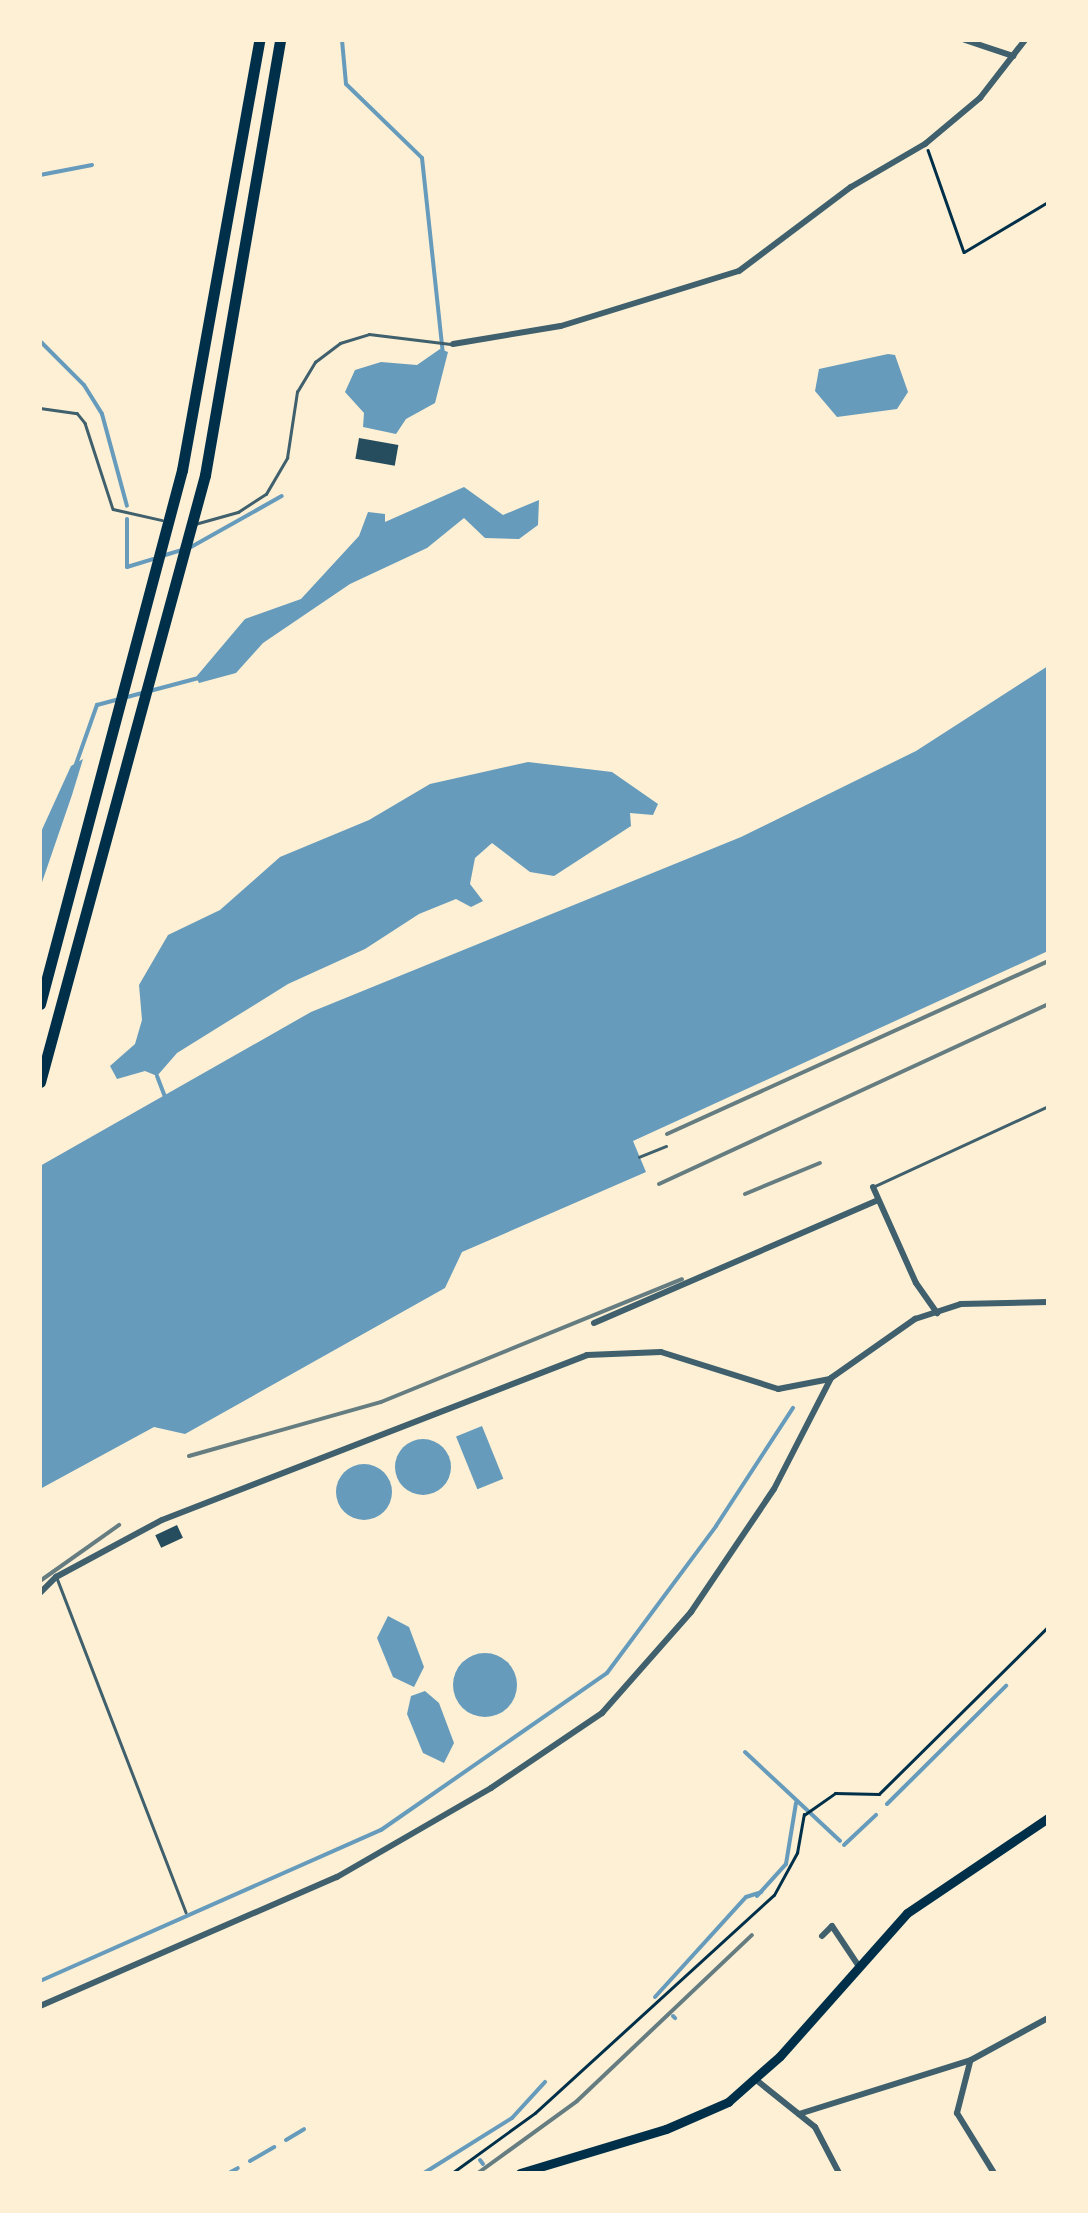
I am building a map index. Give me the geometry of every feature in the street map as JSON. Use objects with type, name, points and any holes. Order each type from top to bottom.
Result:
[{"type":"highway","points":[[40,1004],[118,729],[182,470],[259,40]]},
{"type":"highway","points":[[40,1082],[205,474],[280,40]]},
{"type":"main road","points":[[520,2173],[666,2130],[728,2102],[754,2079],[858,1965],[944,1883],[1048,1818]]},
{"type":"street","points":[[966,40],[1013,56]]},
{"type":"street","points":[[453,344],[561,326],[704,286],[739,271],[851,187],[925,144],[980,98],[1025,40]]},
{"type":"street","points":[[872,1187],[923,1298],[937,1312]]},
{"type":"street","points":[[594,1323],[878,1200]]},
{"type":"street","points":[[40,1593],[56,1577],[162,1520],[587,1355],[661,1352],[778,1389],[831,1378],[915,1319],[962,1304],[1048,1302]]},
{"type":"street","points":[[40,2006],[337,1877],[491,1788],[602,1713],[691,1612],[774,1488],[831,1378]]},
{"type":"street","points":[[822,1936],[832,1926],[858,1965]]},
{"type":"street","points":[[799,2114],[971,2060],[1048,2018]]},
{"type":"street","points":[[971,2060],[957,2113],[994,2173]]},
{"type":"street","points":[[754,2079],[815,2128],[839,2173]]},
{"type":"lane","points":[[40,408],[77,413],[85,423],[116,511],[189,524],[215,520],[266,494],[286,458],[297,392],[315,362],[340,343],[369,334],[453,344]]},
{"type":"lane","points":[[872,1187],[1048,1106]]},
{"type":"lane","points":[[640,1158],[666,1146]]},
{"type":"lane","points":[[56,1577],[186,1912]]},
{"type":"path","points":[[925,144],[964,252],[1048,202]]},
{"type":"path","points":[[452,2173],[535,2113],[774,1894],[797,1853],[804,1814],[835,1792],[879,1794],[1048,1626]]},
{"type":"water","points":[[440,349],[448,352],[435,403],[406,419],[396,434],[363,427],[364,413],[345,392],[355,370],[381,362],[417,365]]},
{"type":"water","points":[[895,355],[908,392],[897,409],[837,417],[815,391],[819,369]]},
{"type":"water","points":[[464,487],[503,515],[539,500],[538,525],[519,539],[485,538],[464,518],[427,548],[350,584],[263,643],[236,673],[199,683],[196,677],[245,619],[301,599],[359,536],[368,512],[385,514],[385,522]]},
{"type":"water","points":[[1048,666],[1048,951],[633,1141],[646,1172],[462,1252],[445,1288],[185,1434],[154,1427],[40,1489],[40,1166],[311,1012],[741,837],[916,751]]},
{"type":"water","points":[[83,759],[40,888],[40,834],[71,766]]},
{"type":"water","points":[[528,762],[612,772],[658,804],[653,815],[630,813],[631,826],[554,876],[530,872],[492,843],[475,858],[470,884],[483,901],[471,907],[456,899],[419,914],[365,949],[288,984],[177,1053],[157,1076],[145,1071],[117,1079],[110,1066],[135,1044],[142,1020],[139,985],[168,935],[220,910],[280,857],[369,820],[430,784]]},
{"type":"water","points":[[482,1426],[503,1479],[477,1489],[456,1436]]},
{"type":"water","points":[[423,1439],[443,1447],[451,1467],[443,1487],[423,1495],[403,1487],[395,1467],[403,1447]]},
{"type":"water","points":[[364,1464],[384,1472],[392,1492],[384,1512],[364,1520],[344,1512],[336,1492],[344,1472]]},
{"type":"water","points":[[388,1616],[409,1627],[424,1667],[414,1687],[393,1677],[377,1638]]},
{"type":"water","points":[[485,1653],[508,1662],[517,1685],[508,1708],[485,1717],[462,1708],[453,1685],[462,1662]]},
{"type":"water","points":[[425,1691],[439,1703],[454,1743],[444,1763],[423,1753],[407,1714],[411,1696]]},
{"type":"building","points":[[359,438],[398,445],[395,466],[355,459]]},
{"type":"building","points":[[177,1525],[183,1538],[161,1548],[155,1535]]},
{"type":"waterway","points":[[342,40],[346,84],[422,158],[443,354]]},
{"type":"waterway","points":[[40,175],[92,165]]},
{"type":"waterway","points":[[40,341],[84,385],[102,414],[127,506]]},
{"type":"waterway","points":[[191,547],[282,496]]},
{"type":"waterway","points":[[127,519],[127,567],[153,559]]},
{"type":"waterway","points":[[162,556],[182,550]]},
{"type":"waterway","points":[[75,767],[97,705],[202,677]]},
{"type":"waterway","points":[[157,1076],[166,1100]]},
{"type":"waterway","points":[[40,1981],[381,1830],[607,1673],[716,1526],[793,1408]]},
{"type":"waterway","points":[[887,1804],[1006,1686]]},
{"type":"waterway","points":[[745,1752],[840,1841]]},
{"type":"waterway","points":[[757,1896],[786,1864],[796,1803]]},
{"type":"waterway","points":[[844,1845],[876,1815]]},
{"type":"waterway","points":[[655,1997],[746,1897],[761,1892]]},
{"type":"waterway","points":[[424,2173],[512,2118],[545,2082]]},
{"type":"waterway","points":[[286,2140],[304,2129]]},
{"type":"waterway","points":[[250,2161],[274,2147]]},
{"type":"waterway","points":[[480,2160],[483,2164]]},
{"type":"waterway","points":[[229,2173],[238,2168]]},
{"type":"railway","points":[[667,1134],[1048,961]]},
{"type":"railway","points":[[659,1184],[1048,1004]]},
{"type":"railway","points":[[745,1194],[820,1163]]},
{"type":"railway","points":[[189,1456],[381,1402],[682,1279]]},
{"type":"railway","points":[[40,1581],[119,1525]]},
{"type":"railway","points":[[478,2173],[577,2101],[752,1935]]}]
